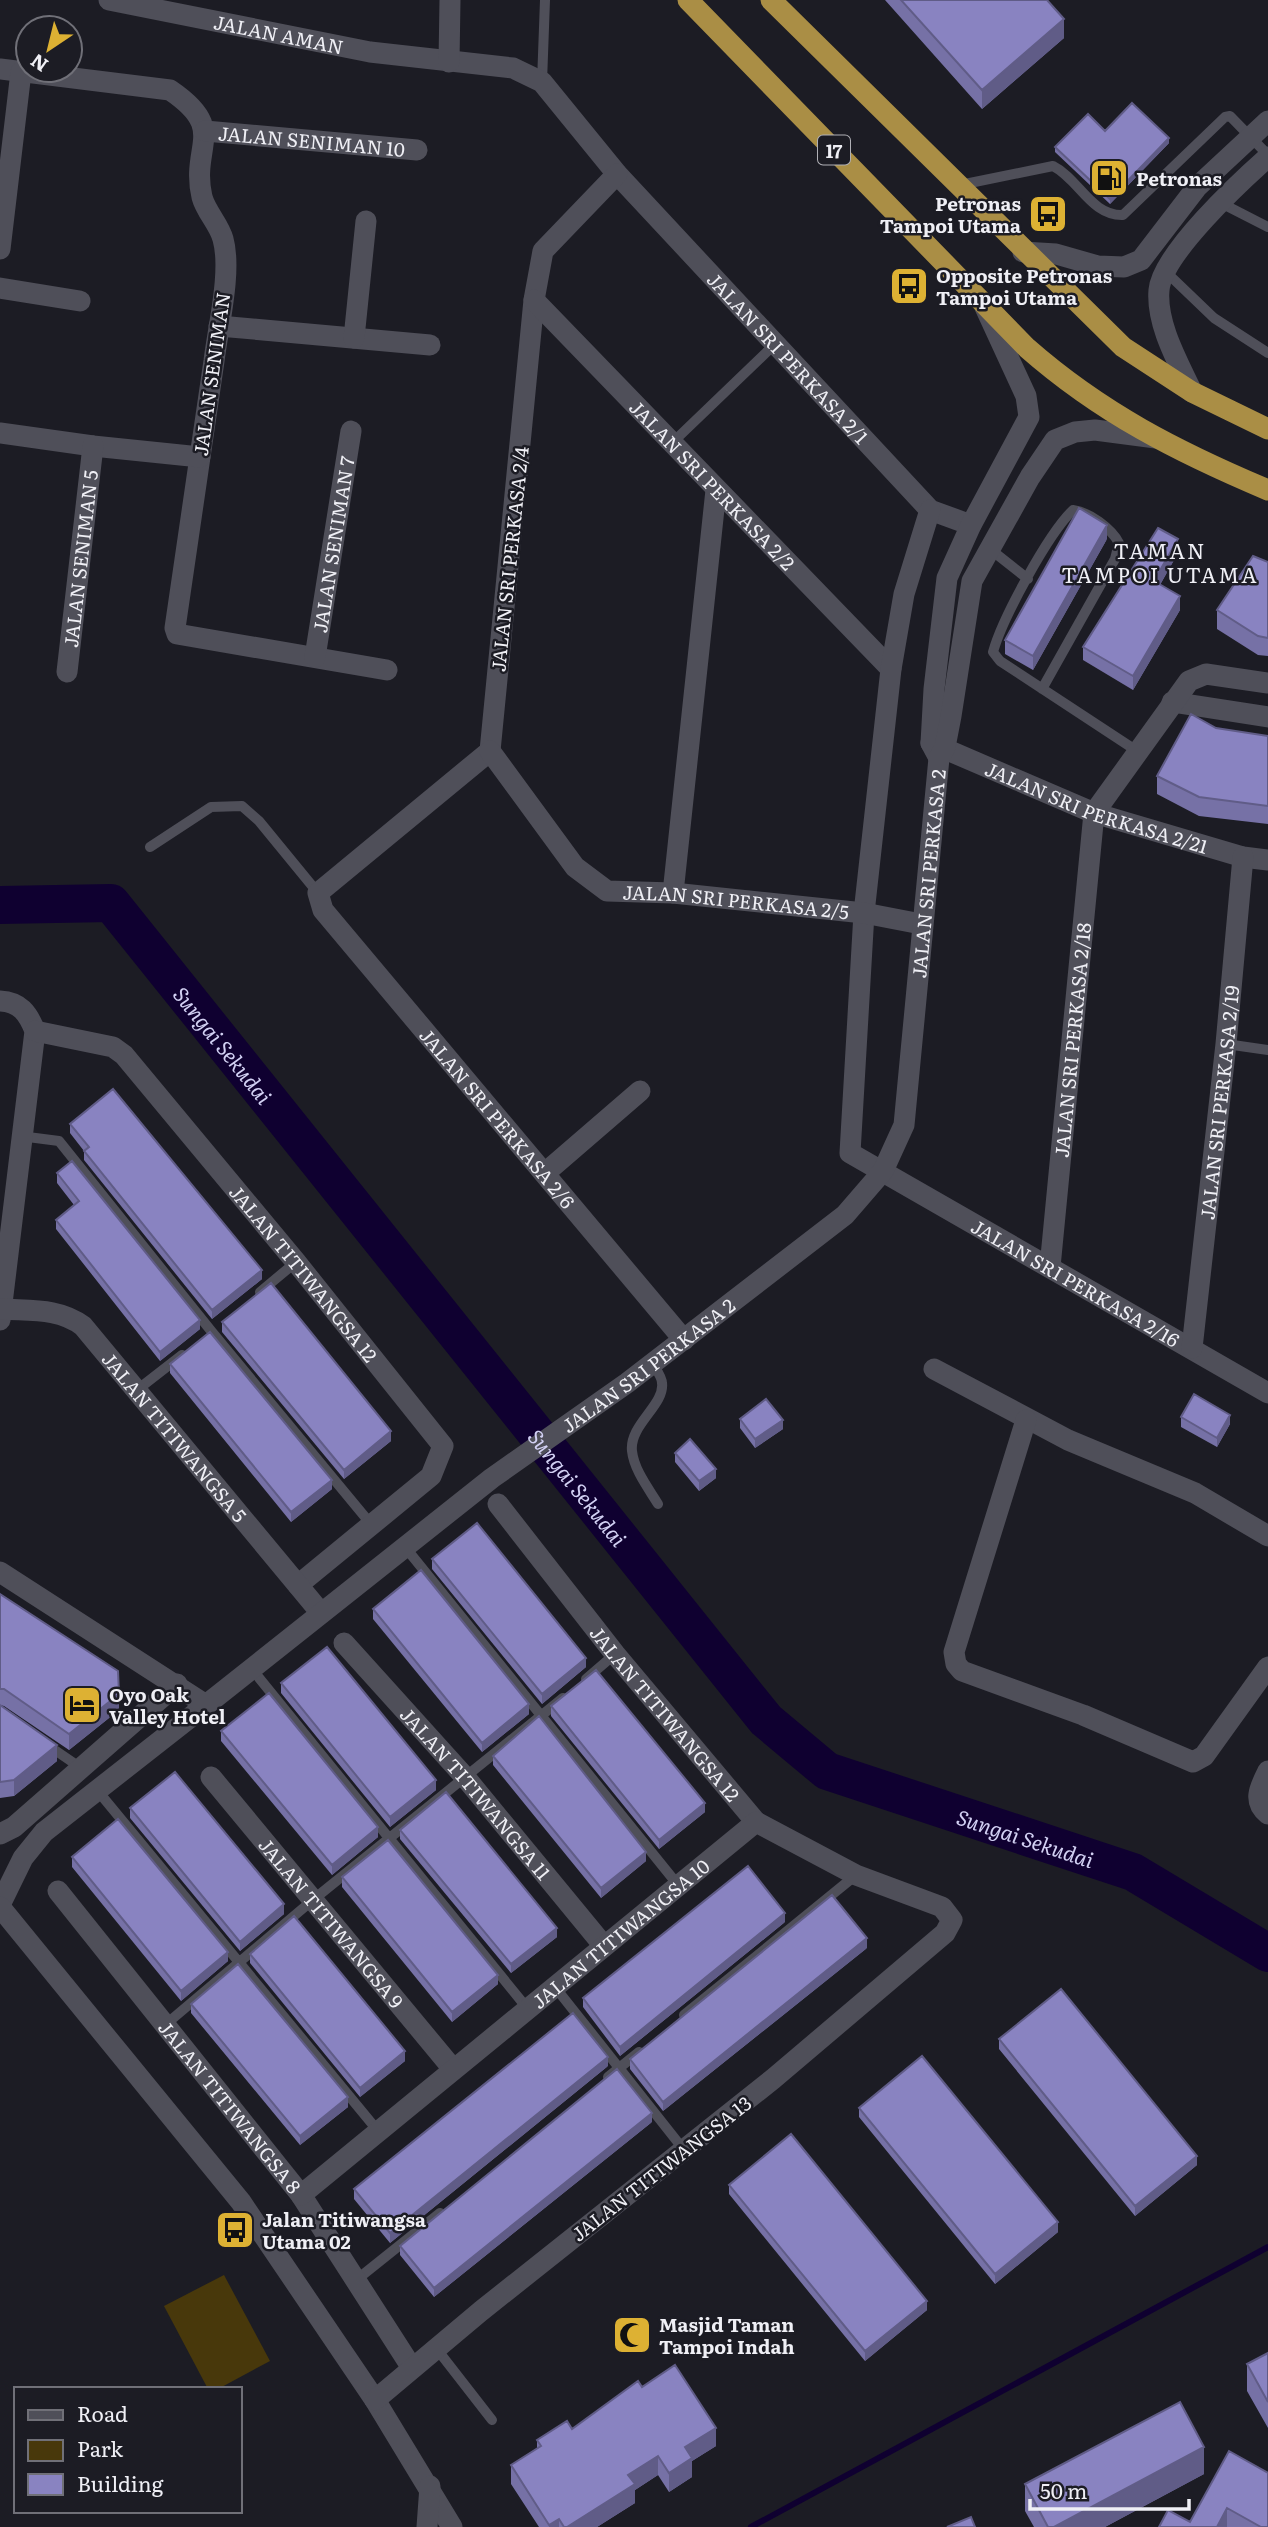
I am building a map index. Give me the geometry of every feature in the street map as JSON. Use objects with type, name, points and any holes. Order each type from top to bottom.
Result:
[{"type":"highway","name":"17","points":[[688,0],[1027,348],[1069,385],[1156,438],[1268,490]]},
{"type":"highway","points":[[771,0],[1023,252],[1123,346],[1192,392],[1268,429]]},
{"type":"street","name":"JALAN AMAN","points":[[109,0],[370,52],[513,68],[542,82]]},
{"type":"street","points":[[449,62],[450,0]]},
{"type":"street","points":[[0,249],[10,71],[170,90],[191,105],[205,131]]},
{"type":"street","name":"JALAN SRI PERKASA 2/1","points":[[542,82],[617,174],[930,510],[971,525]]},
{"type":"street","points":[[1023,252],[1056,254],[1098,266],[1124,267],[1141,260],[1197,187],[1268,121]]},
{"type":"street","name":"JALAN SENIMAN 10","points":[[205,131],[417,150]]},
{"type":"street","name":"JALAN SENIMAN","points":[[205,131],[200,169],[202,198],[223,239],[225,258],[219,326],[174,628],[177,634],[387,670]]},
{"type":"street","points":[[1192,392],[1170,343],[1161,311],[1159,289],[1165,271],[1219,202],[1268,156]]},
{"type":"street","name":"JALAN SRI PERKASA 2/4","points":[[489,751],[534,300],[543,251],[617,174]]},
{"type":"street","points":[[354,338],[366,221]]},
{"type":"street","points":[[0,288],[80,301]]},
{"type":"street","name":"JALAN SRI PERKASA 2","points":[[938,749],[934,689],[947,578],[971,525],[1029,417],[1026,396],[981,299]]},
{"type":"street","name":"JALAN SRI PERKASA 2/2","points":[[534,300],[891,669]]},
{"type":"street","points":[[219,326],[430,345]]},
{"type":"street","name":"JALAN SRI PERKASA 2","points":[[0,1906],[23,1858],[44,1832],[492,1478],[653,1364],[845,1215],[883,1171],[904,1125],[938,749],[972,582],[1055,440],[1075,432],[1095,430],[1156,438]]},
{"type":"street","name":"JALAN SENIMAN 7","points":[[315,657],[351,431]]},
{"type":"street","points":[[0,433],[200,457]]},
{"type":"street","name":"JALAN SENIMAN 5","points":[[66,672],[93,446]]},
{"type":"street","points":[[673,892],[716,489]]},
{"type":"street","points":[[864,914],[891,669],[904,594],[930,510]]},
{"type":"street","points":[[1094,813],[1140,753],[1172,702],[1189,681],[1206,674],[1268,683]]},
{"type":"street","points":[[1172,702],[1268,717]]},
{"type":"street","name":"JALAN SRI PERKASA 2/21","points":[[938,749],[1094,813],[1242,857],[1268,860]]},
{"type":"street","points":[[318,893],[489,751]]},
{"type":"street","name":"JALAN SRI PERKASA 2/5","points":[[489,751],[575,867],[607,891],[673,892],[864,914],[921,925]]},
{"type":"street","name":"JALAN SRI PERKASA 2/18","points":[[1050,1268],[1094,813]]},
{"type":"street","name":"JALAN SRI PERKASA 2/19","points":[[1192,1348],[1226,1044],[1242,857]]},
{"type":"street","name":"JALAN SRI PERKASA 2/6","points":[[318,893],[323,910],[684,1340]]},
{"type":"street","name":"JALAN SRI PERKASA 2/16","points":[[864,914],[849,1147],[858,1160],[883,1171],[1268,1393]]},
{"type":"street","points":[[0,1001],[12,1002],[28,1013],[35,1031],[6,1209],[1,1315]]},
{"type":"street","name":"JALAN TITIWANGSA 12","points":[[35,1031],[113,1047],[124,1055],[296,1262],[443,1446],[431,1476],[370,1523],[298,1585]]},
{"type":"street","points":[[545,1172],[640,1091]]},
{"type":"street","name":"JALAN TITIWANGSA 5","points":[[1,1315],[54,1312],[71,1317],[83,1326],[321,1613]]},
{"type":"street","points":[[934,1369],[1026,1420],[1195,1493],[1268,1536]]},
{"type":"street","points":[[1026,1420],[954,1652],[962,1671],[1083,1715],[1193,1762],[1205,1756],[1268,1665]]},
{"type":"street","name":"JALAN TITIWANGSA 12","points":[[498,1504],[615,1654],[756,1822]]},
{"type":"street","points":[[0,1572],[205,1704]]},
{"type":"street","name":"JALAN TITIWANGSA 11","points":[[344,1643],[465,1777],[604,1947]]},
{"type":"street","points":[[0,1834],[13,1827],[177,1684]]},
{"type":"street","points":[[1268,1771],[1258,1791],[1258,1802],[1268,1814]]},
{"type":"street","name":"JALAN TITIWANGSA 9","points":[[211,1777],[453,2069]]},
{"type":"street","points":[[756,1822],[856,1875]]},
{"type":"street","name":"JALAN TITIWANGSA 10","points":[[301,2195],[756,1822]]},
{"type":"street","name":"JALAN TITIWANGSA 13","points":[[375,2400],[436,2348],[773,2079],[945,1933],[952,1920],[942,1907],[856,1875]]},
{"type":"street","name":"JALAN TITIWANGSA 8","points":[[58,1891],[301,2195],[412,2368]]},
{"type":"street","points":[[0,1906],[241,2202],[375,2400],[430,2486],[452,2527]]},
{"type":"street","points":[[427,2527],[430,2486]]},
{"type":"lane","points":[[542,82],[545,0]]},
{"type":"lane","points":[[957,186],[1053,166],[1061,170],[1099,208],[1110,215],[1123,215],[1225,117],[1230,116],[1268,156]]},
{"type":"lane","points":[[1219,202],[1268,227]]},
{"type":"lane","points":[[1165,271],[1214,318],[1268,353]]},
{"type":"lane","points":[[672,443],[775,344]]},
{"type":"lane","points":[[1042,689],[1115,559],[1119,543],[1114,534],[1082,511],[1073,510],[1064,519],[1028,579],[993,652],[1000,661],[1042,689],[1140,753]]},
{"type":"lane","points":[[990,549],[1028,579]]},
{"type":"lane","points":[[150,847],[211,807],[242,806],[259,821],[318,893]]},
{"type":"lane","points":[[1226,1044],[1268,1049]]},
{"type":"lane","points":[[20,1136],[59,1141],[370,1523]]},
{"type":"lane","points":[[254,1297],[296,1262]]},
{"type":"lane","points":[[201,1340],[222,1323]]},
{"type":"lane","points":[[137,1390],[190,1349]]},
{"type":"lane","points":[[653,1364],[662,1383],[661,1392],[633,1436],[631,1449],[634,1461],[658,1504]]},
{"type":"lane","points":[[405,1547],[678,1885]]},
{"type":"lane","points":[[165,2025],[237,1962],[615,1654]]},
{"type":"lane","points":[[251,1668],[527,2008]]},
{"type":"lane","points":[[41,1740],[81,1768]]},
{"type":"lane","points":[[97,1790],[377,2131]]},
{"type":"lane","points":[[672,2025],[856,1875]]},
{"type":"lane","points":[[555,1986],[684,2150]]},
{"type":"lane","points":[[597,2086],[650,2043]]},
{"type":"lane","points":[[355,2281],[450,2205]]},
{"type":"lane","points":[[436,2348],[492,2420]]},
{"type":"green space","points":[[224,2275],[270,2361],[222,2387],[207,2387],[164,2306]]},
{"type":"building","points":[[901,0],[1047,0],[1064,19],[982,90]]},
{"type":"building","name":"Petronas","points":[[1132,103],[1169,138],[1110,199],[1055,147],[1088,114],[1105,131]]},
{"type":"building","points":[[1079,508],[1107,525],[1033,656],[1005,640]]},
{"type":"building","points":[[1158,528],[1178,539],[1154,581],[1180,596],[1133,676],[1083,647]]},
{"type":"building","points":[[1253,556],[1268,562],[1268,638],[1258,636],[1217,610]]},
{"type":"building","points":[[1191,714],[1216,728],[1268,736],[1268,806],[1199,797],[1157,776]]},
{"type":"building","points":[[113,1089],[262,1270],[212,1310],[84,1151],[89,1147],[70,1124]]},
{"type":"building","points":[[72,1161],[200,1320],[160,1352],[56,1220],[79,1201],[57,1173]]},
{"type":"building","points":[[271,1283],[391,1431],[344,1470],[222,1322]]},
{"type":"building","points":[[210,1332],[332,1480],[291,1512],[170,1364]]},
{"type":"building","points":[[1194,1394],[1230,1415],[1217,1438],[1181,1417]]},
{"type":"building","points":[[766,1399],[783,1420],[755,1439],[740,1419]]},
{"type":"building","points":[[690,1439],[716,1469],[699,1481],[675,1453]]},
{"type":"building","points":[[477,1523],[586,1658],[542,1694],[432,1559]]},
{"type":"building","points":[[421,1570],[529,1704],[482,1743],[373,1609]]},
{"type":"building","points":[[0,1594],[118,1671],[119,1694],[69,1734],[4,1689],[0,1689]]},
{"type":"building","points":[[327,1647],[436,1780],[390,1817],[281,1683]]},
{"type":"building","points":[[596,1670],[705,1803],[659,1840],[551,1706]]},
{"type":"building","points":[[269,1693],[378,1827],[332,1865],[221,1731]]},
{"type":"building","points":[[0,1705],[57,1745],[14,1780],[0,1782]]},
{"type":"building","points":[[539,1716],[646,1852],[601,1888],[493,1756]]},
{"type":"building","points":[[175,1772],[284,1904],[240,1942],[130,1808]]},
{"type":"building","points":[[446,1792],[557,1928],[511,1964],[400,1830]]},
{"type":"building","points":[[118,1819],[228,1952],[181,1991],[72,1857]]},
{"type":"building","points":[[388,1840],[498,1975],[452,2012],[342,1877]]},
{"type":"building","points":[[748,1866],[785,1913],[620,2047],[583,1998]]},
{"type":"building","points":[[832,1895],[867,1938],[663,2102],[630,2059]]},
{"type":"building","points":[[294,1916],[405,2051],[360,2088],[250,1954]]},
{"type":"building","points":[[238,1964],[348,2097],[300,2136],[191,2004]]},
{"type":"building","points":[[1061,1989],[1197,2156],[1135,2206],[999,2039]]},
{"type":"building","points":[[573,2013],[608,2057],[390,2233],[354,2189]]},
{"type":"building","points":[[922,2056],[1058,2222],[995,2274],[859,2108]]},
{"type":"building","points":[[617,2069],[652,2113],[434,2288],[400,2246]]},
{"type":"building","points":[[791,2134],[927,2301],[865,2351],[729,2185]]},
{"type":"building","points":[[1268,2353],[1268,2402],[1247,2364]]},
{"type":"building","points":[[675,2365],[716,2428],[685,2447],[692,2458],[669,2473],[658,2456],[628,2475],[635,2484],[567,2527],[564,2527],[559,2519],[549,2525],[511,2465],[541,2446],[537,2440],[567,2421],[572,2429],[638,2381],[642,2387]]},
{"type":"building","points":[[1180,2402],[1204,2447],[1054,2527],[1048,2527],[1025,2484]]},
{"type":"building","points":[[1229,2451],[1268,2473],[1268,2527],[1261,2527],[1227,2508],[1217,2527],[1159,2527],[1168,2510],[1190,2522]]},
{"type":"building","points":[[971,2517],[975,2527],[947,2527]]},
{"type":"waterway","name":"Sungai Sekudai","points":[[0,905],[111,903],[766,1720],[827,1771],[1133,1872],[1268,1953]]},
{"type":"waterway","points":[[751,2527],[1268,2247]]},
{"type":"place","name":"Petronas","points":[[1109,178]]},
{"type":"place","name":"Petronas Tampoi Utama","points":[[1048,214]]},
{"type":"place","name":"Opposite Petronas Tampoi Utama","points":[[909,286]]},
{"type":"place","name":"Oyo Oak Valley Hotel","points":[[82,1705]]},
{"type":"place","name":"Jalan Titiwangsa Utama 02","points":[[235,2230]]},
{"type":"place","name":"Masjid Taman Tampoi Indah","points":[[632,2335]]},
{"type":"district","name":"TAMAN TAMPOI UTAMA","points":[[1160,561]]}]
